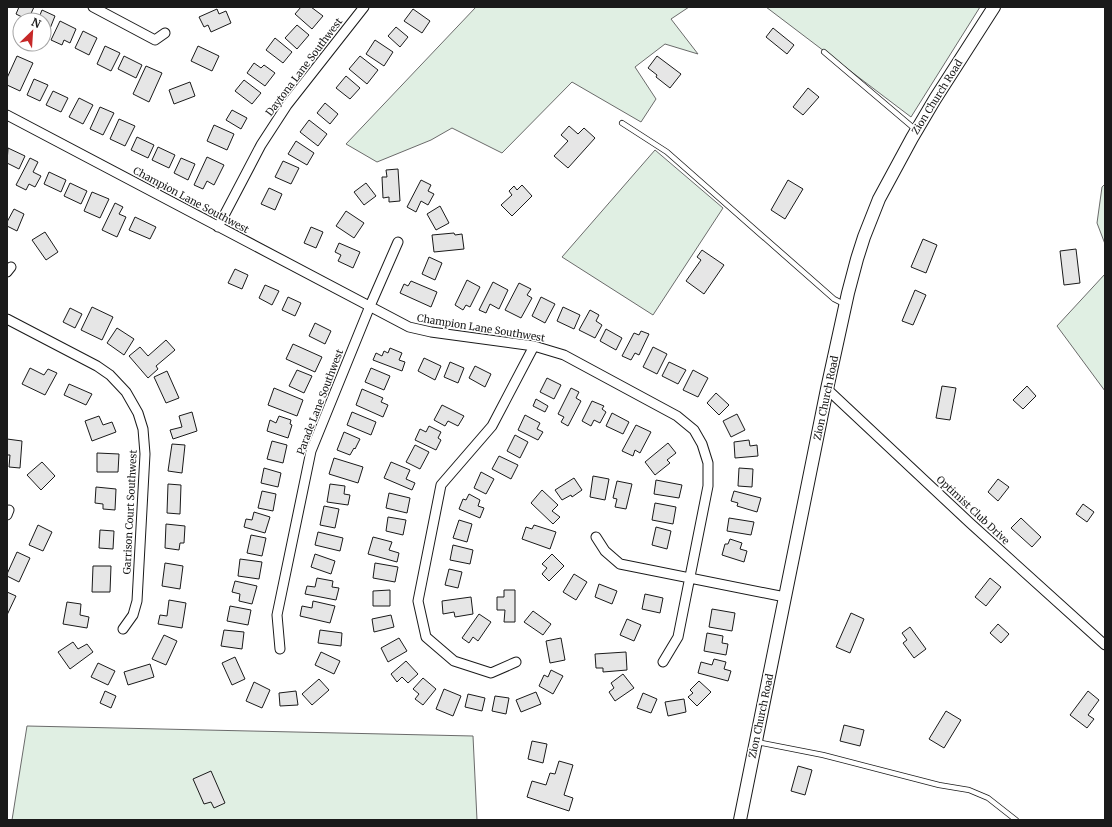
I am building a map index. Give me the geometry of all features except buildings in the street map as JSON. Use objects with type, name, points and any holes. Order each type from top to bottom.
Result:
[{"type":"street","points":[[93,7],[155,40],[165,33]]},
{"type":"street","name":"Daytona Lane Southwest","points":[[218,227],[261,144],[287,104],[364,7]]},
{"type":"street","name":"Zion Church Road","points":[[740,820],[827,389],[846,304],[864,237],[879,199],[916,130],[994,7]]},
{"type":"street","name":"Champion Lane Southwest","points":[[7,114],[409,327],[431,332],[534,346],[564,354],[677,416],[694,430],[702,444],[708,463],[708,486],[678,637],[664,662]]},
{"type":"street","name":"Parade Lane Southwest","points":[[280,649],[277,615],[311,451],[370,306],[398,242]]},
{"type":"street","name":"Garrison Court Southwest","points":[[7,319],[97,366],[110,375],[126,392],[138,413],[143,429],[145,454],[137,601],[133,615],[123,629]]},
{"type":"street","points":[[516,662],[491,673],[454,661],[426,637],[418,601],[441,485],[492,426],[534,346]]},
{"type":"street","name":"Optimist Club Drive","points":[[827,389],[976,528],[1105,645]]},
{"type":"street","points":[[596,537],[605,552],[620,564],[785,597]]},
{"type":"lane","points":[[824,52],[916,130]]},
{"type":"lane","points":[[622,123],[667,152],[834,299],[846,304]]},
{"type":"lane","points":[[755,742],[823,755],[938,785],[969,790],[988,798],[1016,820]]},
{"type":"green space","points":[[476,7],[689,7],[671,19],[698,54],[665,44],[635,67],[656,99],[641,122],[572,82],[502,153],[452,128],[431,140],[377,162],[346,144]]},
{"type":"green space","points":[[766,7],[980,7],[911,117]]},
{"type":"green space","points":[[655,150],[723,208],[653,315],[562,257]]},
{"type":"green space","points":[[1105,184],[1105,244],[1097,223],[1102,187]]},
{"type":"green space","points":[[1105,274],[1105,391],[1057,326]]},
{"type":"green space","points":[[27,726],[473,736],[477,820],[12,820]]}]
